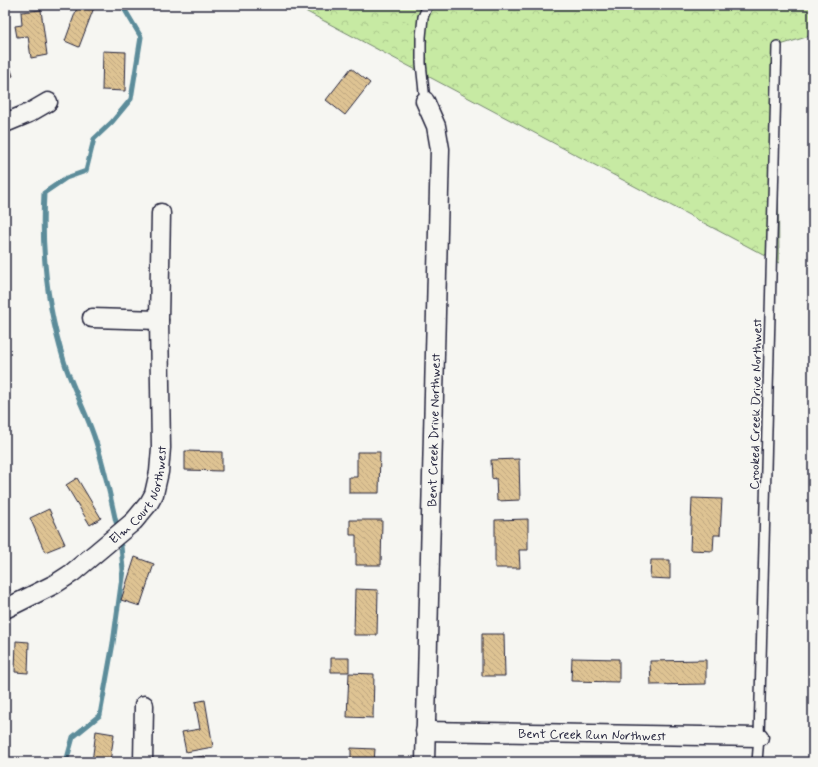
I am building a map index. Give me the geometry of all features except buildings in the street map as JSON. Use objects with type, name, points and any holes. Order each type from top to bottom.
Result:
[{"type":"street","name":"Bent Creek Drive Northwest","points":[[425,101],[436,126],[440,149],[425,762]]},
{"type":"street","points":[[5,123],[29,113],[48,102]]},
{"type":"street","name":"Elm Court Northwest","points":[[5,609],[55,584],[72,573],[134,521],[149,503],[157,483],[161,448],[159,320],[161,213]]},
{"type":"street","points":[[92,318],[159,320]]},
{"type":"street","points":[[143,762],[144,705]]},
{"type":"street","name":"Bent Creek Run Northwest","points":[[425,731],[759,737]]},
{"type":"lane","points":[[425,101],[421,64],[421,37],[423,17],[428,5]]},
{"type":"lane","name":"Crooked Creek Drive Northwest","points":[[757,762],[759,737],[776,46]]},
{"type":"green space","points":[[294,5],[813,5],[813,35],[777,46],[779,263]]},
{"type":"waterway","points":[[116,522],[99,451],[67,370],[53,320],[46,278],[43,214],[44,193],[66,178],[86,171],[94,139],[112,122],[131,99],[141,37],[122,5]]},
{"type":"waterway","points":[[66,762],[73,737],[100,715],[113,643],[123,570],[121,546]]}]
